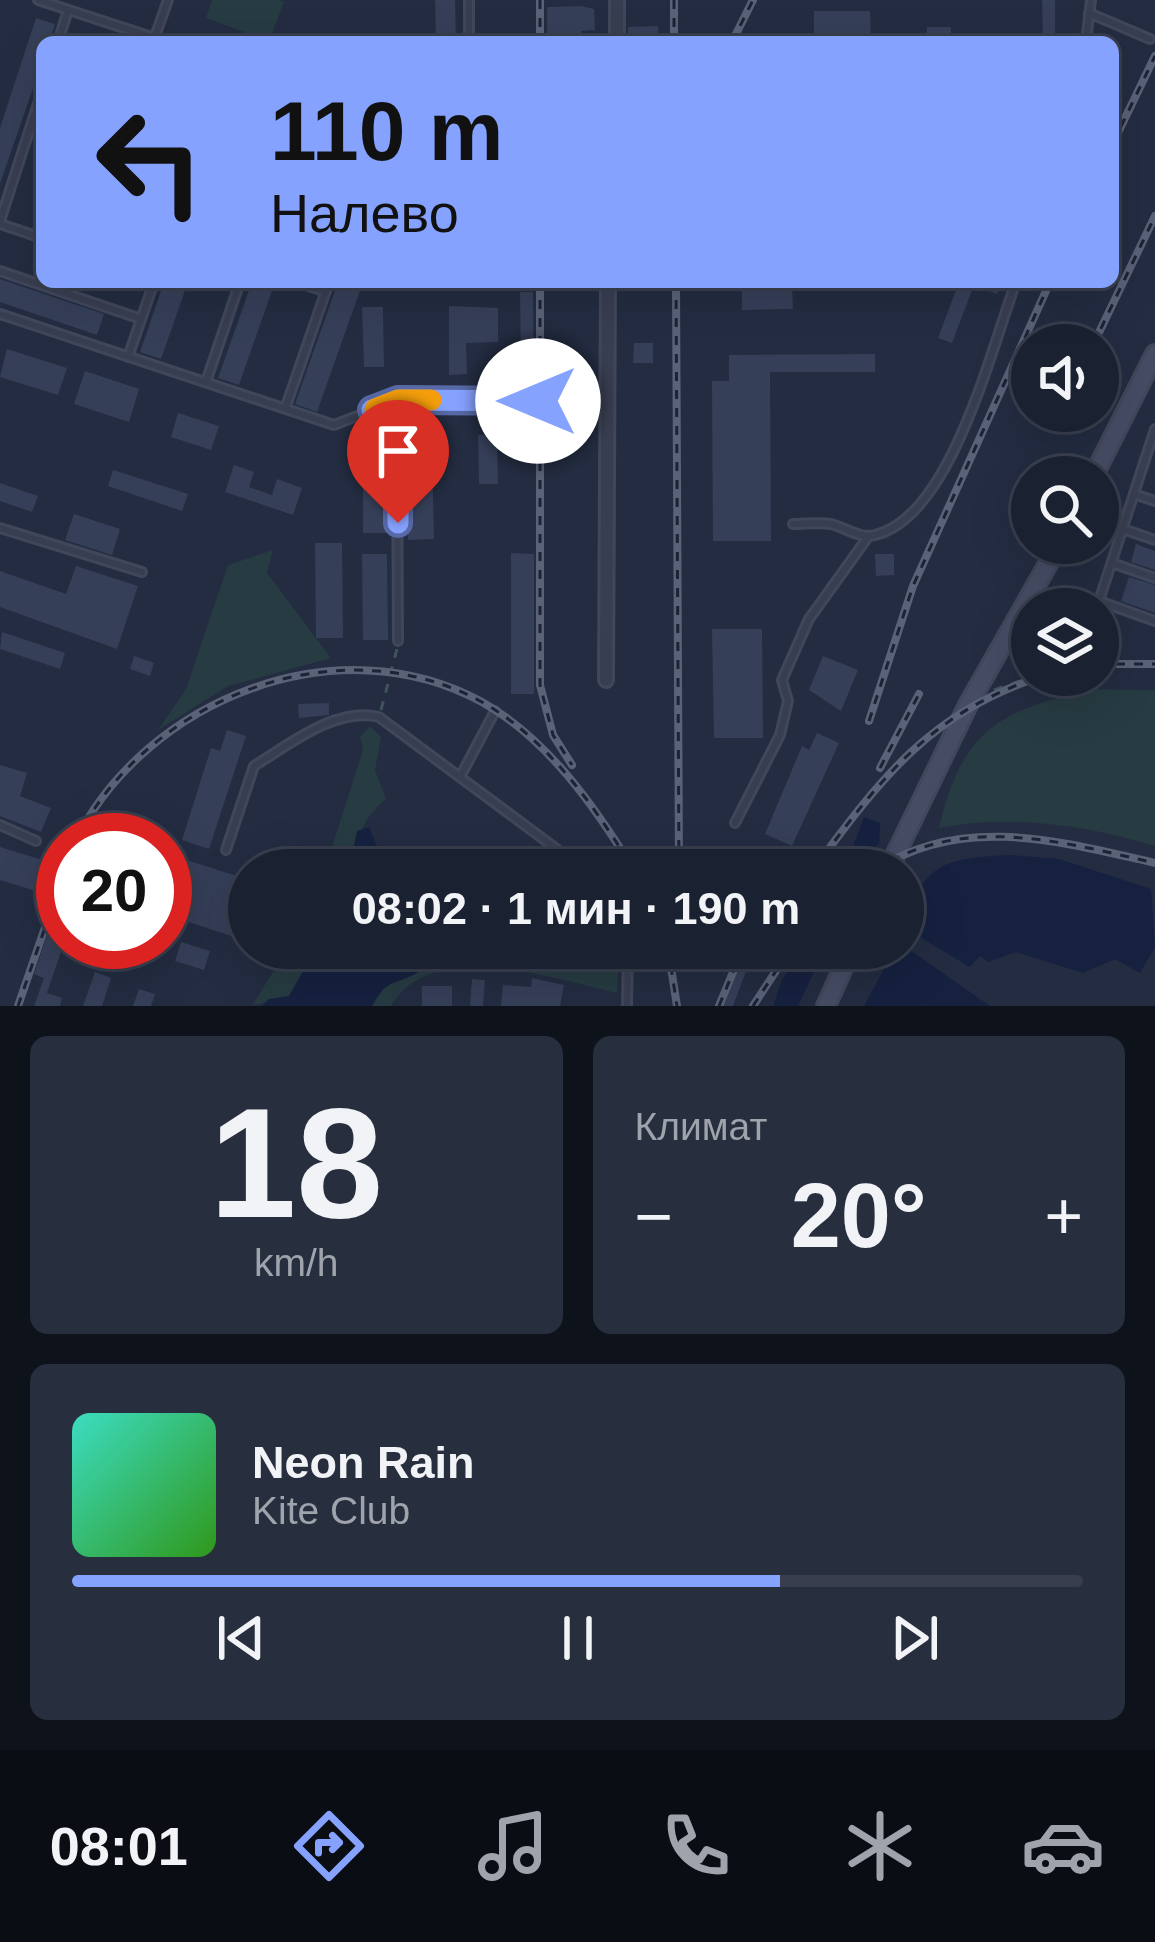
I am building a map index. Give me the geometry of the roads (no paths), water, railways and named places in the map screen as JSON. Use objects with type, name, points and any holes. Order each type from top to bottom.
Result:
[{"type":"street","points":[[617,0],[617,36]]},
{"type":"street","points":[[606,680],[608,288]]},
{"type":"street","points":[[1104,456],[1155,354]]},
{"type":"street","points":[[898,849],[970,700],[1048,564]]},
{"type":"street","points":[[826,1006],[843,969]]},
{"type":"lane","points":[[42,0],[143,36]]},
{"type":"lane","points":[[155,36],[168,0]]},
{"type":"lane","points":[[469,0],[470,36]]},
{"type":"lane","points":[[1087,36],[1090,0]]},
{"type":"lane","points":[[60,36],[68,10]]},
{"type":"lane","points":[[1089,14],[1150,39]]},
{"type":"lane","points":[[36,111],[0,222],[36,236]]},
{"type":"lane","points":[[0,271],[36,283]]},
{"type":"lane","points":[[50,288],[141,319]]},
{"type":"lane","points":[[128,357],[152,288]]},
{"type":"lane","points":[[206,382],[238,288]]},
{"type":"lane","points":[[315,288],[326,292]]},
{"type":"lane","points":[[285,409],[327,288]]},
{"type":"lane","points":[[794,524],[827,523],[868,537],[897,528],[932,491],[955,447],[1014,288]]},
{"type":"lane","points":[[0,314],[334,425],[398,400],[538,401]]},
{"type":"lane","points":[[372,410],[398,445],[398,640]]},
{"type":"lane","points":[[1119,541],[1155,429]]},
{"type":"lane","points":[[1145,460],[1155,464]]},
{"type":"lane","points":[[1134,494],[1155,501]]},
{"type":"lane","points":[[0,528],[142,572]]},
{"type":"lane","points":[[1123,529],[1155,540]]},
{"type":"lane","points":[[735,823],[780,735],[788,701],[782,680],[809,620],[868,537]]},
{"type":"lane","points":[[1111,564],[1099,601],[1155,621]]},
{"type":"lane","points":[[1117,564],[1155,578]]},
{"type":"lane","points":[[460,778],[495,712]]},
{"type":"lane","points":[[226,850],[254,766],[344,717],[379,717],[556,849]]},
{"type":"lane","points":[[0,825],[36,841]]},
{"type":"lane","points":[[627,1006],[628,969]]},
{"type":"water","points":[[864,817],[880,823],[879,844],[872,849],[852,849]]},
{"type":"water","points":[[369,827],[378,849],[353,849],[357,831]]},
{"type":"water","points":[[974,858],[1059,859],[1151,889],[1155,947],[1140,973],[1115,959],[1083,973],[1016,952],[988,962],[980,956],[970,967],[924,940],[924,883],[945,865]]},
{"type":"water","points":[[924,960],[990,1006],[864,1006],[884,969],[924,969]]},
{"type":"water","points":[[304,969],[428,969],[390,985],[372,1006],[262,1006],[269,999],[289,996]]},
{"type":"water","points":[[790,969],[815,969],[798,1006],[773,1006]]},
{"type":"railway","points":[[540,0],[540,36]]},
{"type":"railway","points":[[674,0],[674,36]]},
{"type":"railway","points":[[735,36],[753,0]]},
{"type":"railway","points":[[1119,131],[1155,56]]},
{"type":"railway","points":[[1103,324],[1155,216]]},
{"type":"railway","points":[[540,288],[540,685],[553,735],[572,765]]},
{"type":"railway","points":[[676,288],[679,849]]},
{"type":"railway","points":[[869,721],[913,586],[1047,288]]},
{"type":"railway","points":[[1119,664],[1155,664]]},
{"type":"railway","points":[[93,813],[108,790],[149,748],[198,714],[252,688],[309,674],[368,670],[426,679],[506,717],[568,776],[620,849]]},
{"type":"railway","points":[[829,849],[886,777],[939,728],[1011,688]]},
{"type":"railway","points":[[880,768],[919,694]]},
{"type":"railway","points":[[919,849],[978,837],[1013,837],[1155,863]]},
{"type":"railway","points":[[18,1006],[36,954]]},
{"type":"railway","points":[[671,969],[677,1006]]},
{"type":"railway","points":[[719,1006],[734,969]]},
{"type":"railway","points":[[753,1006],[777,969]]}]
